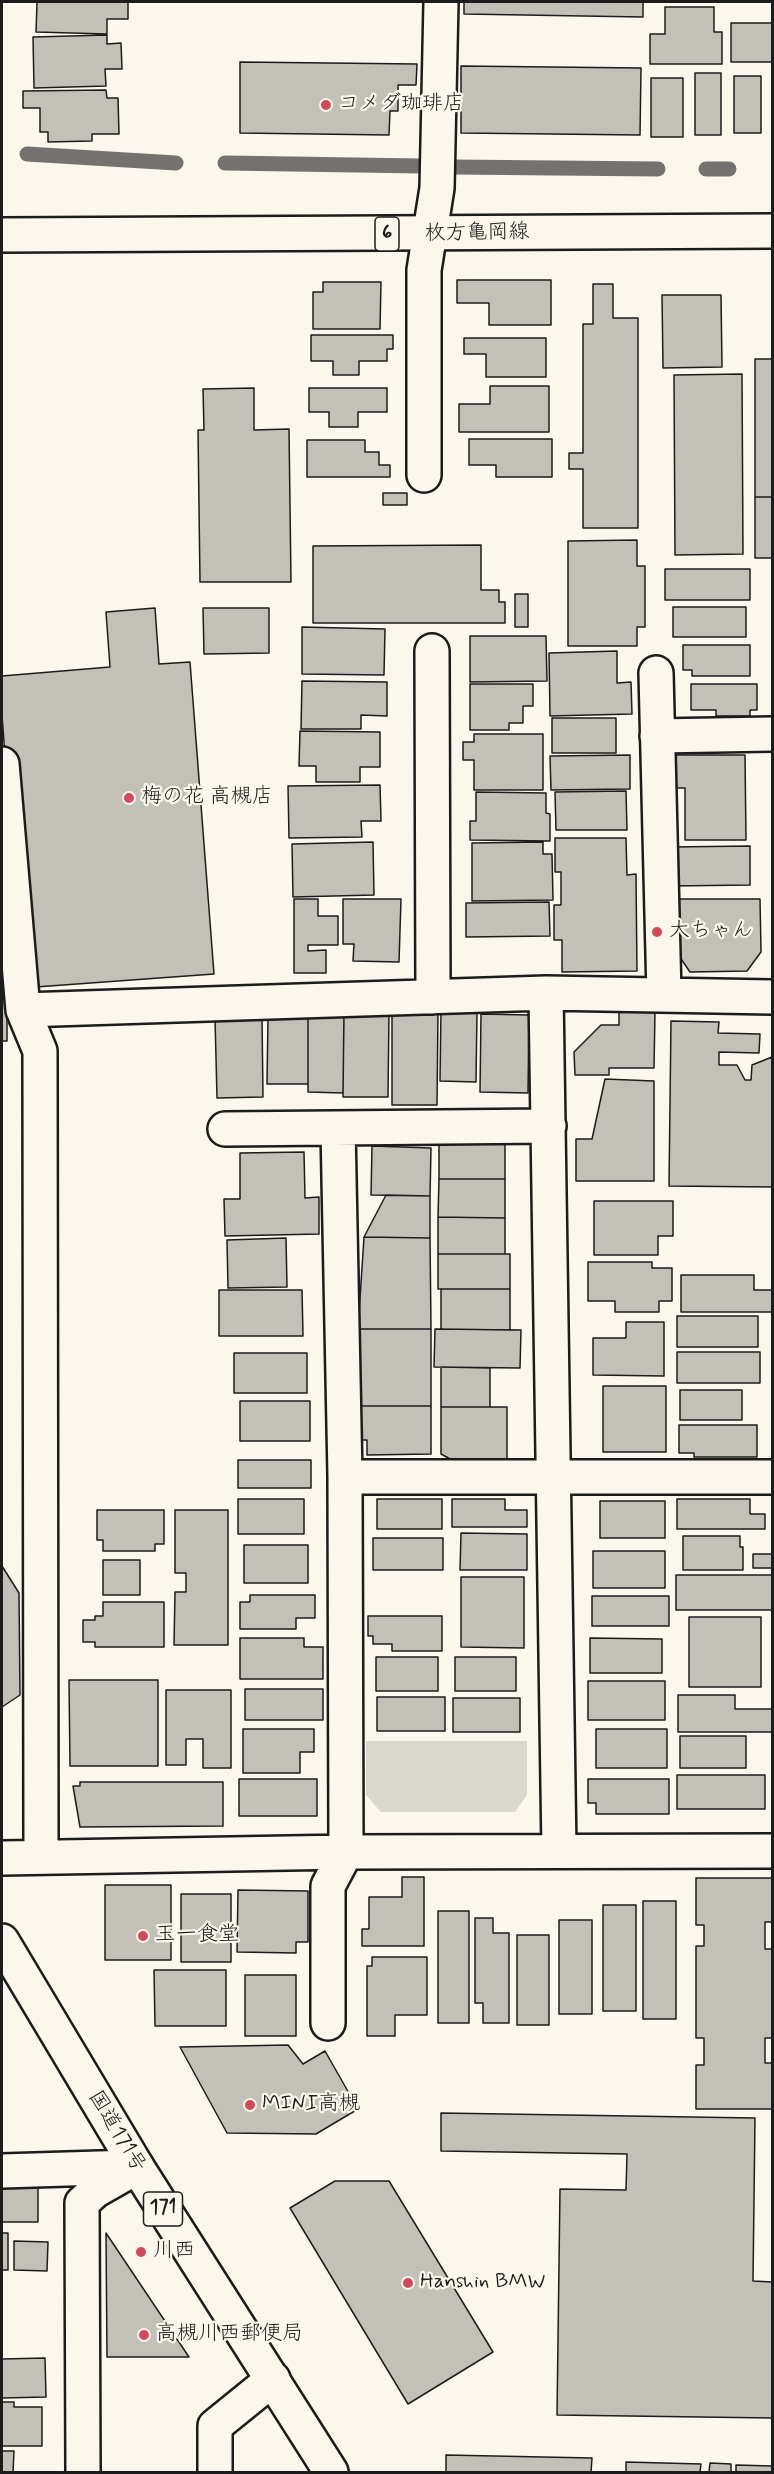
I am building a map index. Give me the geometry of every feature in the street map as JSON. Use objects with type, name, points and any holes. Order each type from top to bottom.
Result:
[{"type":"main road","points":[[424,475],[424,270],[437,188],[441,2]]},
{"type":"main road","name":"枚方亀岡線","points":[[2,235],[772,231]]},
{"type":"main road","points":[[432,651],[433,997]]},
{"type":"main road","points":[[656,673],[664,995]]},
{"type":"main road","points":[[657,736],[772,734]]},
{"type":"main road","points":[[2,764],[23,1010],[40,1051],[41,1857]]},
{"type":"main road","points":[[546,993],[559,1851]]},
{"type":"main road","points":[[23,1010],[546,993],[772,998]]},
{"type":"main road","points":[[225,1129],[549,1126]]},
{"type":"main road","points":[[328,2023],[328,1886],[346,1852],[345,1477],[338,1128]]},
{"type":"main road","points":[[345,1477],[772,1477]]},
{"type":"main road","points":[[2,1858],[346,1852],[772,1851]]},
{"type":"main road","name":"国道171号","points":[[2,1941],[136,2167],[331,2472]]},
{"type":"main road","points":[[2,2171],[136,2167]]},
{"type":"main road","points":[[83,2472],[82,2203],[95,2191],[136,2167]]},
{"type":"main road","points":[[215,2472],[215,2426],[273,2379]]},
{"type":"shaded area","points":[[366,1741],[527,1741],[527,1795],[515,1812],[381,1812],[366,1795]]},
{"type":"building","points":[[37,2],[128,2],[128,19],[107,19],[107,34],[36,32]]},
{"type":"building","points":[[464,2],[643,2],[643,17],[464,14]]},
{"type":"building","points":[[665,7],[714,7],[714,32],[722,32],[722,64],[650,64],[650,34],[665,34]]},
{"type":"building","points":[[731,23],[772,23],[772,62],[731,62]]},
{"type":"building","points":[[107,35],[107,44],[121,43],[122,69],[105,69],[106,86],[34,88],[33,37]]},
{"type":"building","points":[[240,62],[417,64],[416,85],[398,85],[398,111],[390,111],[389,135],[240,133]]},
{"type":"building","points":[[461,66],[641,68],[640,135],[461,133]]},
{"type":"building","points":[[695,73],[721,73],[721,135],[695,135]]},
{"type":"building","points":[[734,76],[761,76],[761,133],[734,133]]},
{"type":"building","points":[[651,78],[683,78],[683,137],[651,137]]},
{"type":"building","points":[[106,90],[107,98],[118,98],[119,134],[92,134],[92,141],[48,142],[48,132],[40,132],[40,108],[23,108],[23,91]]},
{"type":"building","points":[[457,280],[551,280],[551,325],[489,325],[489,303],[457,303]]},
{"type":"building","points":[[323,282],[381,282],[380,329],[313,329],[313,292],[323,292]]},
{"type":"building","points":[[593,284],[613,284],[613,318],[638,318],[638,528],[583,528],[583,469],[569,469],[569,453],[583,453],[583,324],[593,324]]},
{"type":"building","points":[[662,295],[721,295],[722,367],[663,368]]},
{"type":"building","points":[[311,335],[393,335],[393,349],[387,349],[387,361],[359,361],[359,375],[333,375],[333,361],[311,361]]},
{"type":"building","points":[[464,338],[546,338],[546,377],[486,377],[486,354],[464,354]]},
{"type":"building","points":[[755,359],[772,359],[772,497],[755,497]]},
{"type":"building","points":[[742,374],[743,554],[675,555],[674,375]]},
{"type":"building","points":[[490,386],[549,386],[549,432],[459,432],[459,404],[490,404]]},
{"type":"building","points":[[254,388],[254,430],[289,429],[291,582],[200,582],[198,430],[204,430],[203,389]]},
{"type":"building","points":[[309,388],[387,388],[387,412],[358,412],[358,427],[329,427],[329,412],[309,412]]},
{"type":"building","points":[[469,439],[552,439],[552,477],[496,477],[496,465],[469,465]]},
{"type":"building","points":[[307,440],[365,440],[365,452],[379,452],[379,465],[390,465],[390,477],[307,477]]},
{"type":"building","points":[[383,493],[407,493],[407,505],[383,505]]},
{"type":"building","points":[[755,497],[772,497],[772,558],[755,558]]},
{"type":"building","points":[[637,540],[637,566],[645,566],[645,627],[637,627],[637,646],[568,646],[568,541]]},
{"type":"building","points":[[481,545],[481,590],[499,590],[499,602],[505,602],[505,623],[313,623],[313,546]]},
{"type":"building","points":[[665,569],[750,569],[750,600],[665,600]]},
{"type":"building","points":[[515,594],[528,594],[528,627],[515,627]]},
{"type":"building","points":[[673,607],[746,607],[746,637],[673,637]]},
{"type":"building","points":[[155,608],[159,664],[190,662],[214,974],[22,988],[2,715],[2,676],[110,667],[106,612]]},
{"type":"building","points":[[203,608],[269,608],[269,653],[204,654]]},
{"type":"building","points":[[302,627],[385,629],[384,675],[302,674]]},
{"type":"building","points":[[470,636],[546,636],[547,681],[470,682]]},
{"type":"building","points":[[683,645],[750,645],[750,676],[692,676],[692,670],[683,670]]},
{"type":"building","points":[[617,651],[617,683],[631,682],[632,714],[550,716],[549,653]]},
{"type":"building","points":[[302,681],[387,682],[387,716],[361,715],[361,729],[301,729]]},
{"type":"building","points":[[470,684],[533,684],[533,706],[523,706],[523,723],[509,723],[509,730],[470,730]]},
{"type":"building","points":[[691,684],[757,684],[757,710],[750,710],[750,716],[716,716],[716,710],[691,710]]},
{"type":"building","points":[[552,718],[616,718],[616,753],[552,753]]},
{"type":"building","points":[[300,731],[380,732],[380,767],[360,767],[360,782],[316,782],[316,766],[299,766]]},
{"type":"building","points":[[474,734],[543,734],[543,790],[474,790],[474,760],[463,760],[463,742],[474,742]]},
{"type":"building","points":[[630,755],[630,789],[551,790],[550,756]]},
{"type":"building","points":[[675,755],[745,755],[746,840],[685,840],[685,788],[675,788]]},
{"type":"building","points":[[380,785],[381,821],[361,821],[362,837],[289,838],[288,786]]},
{"type":"building","points":[[626,791],[627,830],[556,830],[555,792]]},
{"type":"building","points":[[476,792],[546,793],[546,813],[550,814],[550,841],[470,840],[470,821],[476,821]]},
{"type":"building","points":[[555,838],[626,838],[627,875],[636,874],[637,971],[562,972],[562,940],[554,940],[554,905],[561,905],[561,872],[555,872]]},
{"type":"building","points":[[373,842],[374,895],[293,897],[292,844]]},
{"type":"building","points":[[543,842],[543,854],[552,854],[553,900],[472,901],[472,843]]},
{"type":"building","points":[[750,846],[750,885],[671,886],[670,847]]},
{"type":"building","points":[[294,899],[318,899],[318,916],[338,916],[338,945],[308,945],[308,951],[326,950],[326,973],[294,973]]},
{"type":"building","points":[[343,899],[401,899],[399,962],[353,961],[354,944],[343,944]]},
{"type":"building","points":[[676,899],[760,899],[761,952],[747,971],[690,972],[677,953]]},
{"type":"building","points":[[549,902],[550,936],[466,937],[466,903]]},
{"type":"building","points":[[2,968],[7,968],[7,1041],[2,1041]]},
{"type":"building","points":[[344,1010],[389,1010],[388,1097],[343,1097]]},
{"type":"building","points":[[392,1010],[438,1011],[437,1105],[392,1105]]},
{"type":"building","points":[[441,1011],[477,1011],[476,1082],[440,1081]]},
{"type":"building","points":[[619,1011],[655,1011],[654,1068],[609,1068],[609,1075],[575,1075],[574,1052],[601,1025],[619,1025]]},
{"type":"building","points":[[308,1014],[344,1014],[343,1093],[308,1092]]},
{"type":"building","points":[[481,1014],[529,1015],[528,1093],[480,1092]]},
{"type":"building","points":[[262,1017],[263,1097],[217,1098],[215,1018]]},
{"type":"building","points":[[268,1018],[308,1018],[308,1084],[267,1084]]},
{"type":"building","points":[[671,1021],[719,1022],[718,1033],[760,1034],[759,1053],[719,1052],[719,1065],[737,1065],[745,1080],[751,1080],[752,1065],[772,1057],[772,1187],[669,1186]]},
{"type":"building","points":[[605,1079],[654,1081],[654,1181],[576,1181],[576,1139],[592,1139]]},
{"type":"building","points":[[439,1141],[505,1142],[505,1179],[439,1179]]},
{"type":"building","points":[[372,1146],[431,1148],[430,1196],[371,1195]]},
{"type":"building","points":[[304,1152],[305,1198],[319,1197],[319,1234],[225,1236],[224,1199],[240,1199],[240,1153]]},
{"type":"building","points":[[439,1179],[505,1179],[505,1218],[438,1217]]},
{"type":"building","points":[[386,1195],[430,1196],[430,1238],[364,1237]]},
{"type":"building","points":[[594,1201],[673,1201],[673,1236],[658,1236],[658,1255],[594,1255]]},
{"type":"building","points":[[438,1217],[505,1218],[505,1254],[438,1254]]},
{"type":"building","points":[[364,1237],[430,1238],[431,1329],[358,1329]]},
{"type":"building","points":[[286,1238],[287,1287],[228,1288],[227,1240]]},
{"type":"building","points":[[438,1254],[510,1254],[510,1289],[438,1289]]},
{"type":"building","points":[[588,1262],[652,1262],[652,1268],[672,1268],[672,1301],[659,1301],[659,1312],[615,1312],[615,1301],[588,1301]]},
{"type":"building","points":[[681,1275],[754,1275],[754,1290],[772,1290],[772,1312],[681,1312]]},
{"type":"building","points":[[441,1289],[510,1289],[510,1330],[441,1329]]},
{"type":"building","points":[[219,1290],[302,1290],[303,1336],[219,1336]]},
{"type":"building","points":[[677,1316],[758,1316],[758,1347],[677,1347]]},
{"type":"building","points":[[626,1322],[664,1322],[664,1376],[593,1375],[593,1338],[626,1338]]},
{"type":"building","points":[[358,1329],[431,1329],[431,1406],[358,1406]]},
{"type":"building","points":[[435,1329],[521,1330],[520,1368],[434,1367]]},
{"type":"building","points":[[677,1352],[760,1352],[760,1383],[677,1383]]},
{"type":"building","points":[[234,1353],[307,1353],[307,1393],[234,1393]]},
{"type":"building","points":[[441,1367],[490,1368],[490,1407],[441,1407]]},
{"type":"building","points":[[603,1386],[666,1386],[666,1452],[603,1452]]},
{"type":"building","points":[[680,1390],[742,1390],[742,1420],[680,1420]]},
{"type":"building","points":[[240,1401],[310,1401],[310,1441],[240,1441]]},
{"type":"building","points":[[358,1406],[431,1406],[431,1454],[367,1455],[367,1440],[358,1440]]},
{"type":"building","points":[[441,1407],[507,1407],[507,1460],[452,1460],[441,1454]]},
{"type":"building","points":[[679,1425],[757,1425],[757,1457],[694,1457],[694,1453],[679,1453]]},
{"type":"building","points":[[238,1460],[311,1460],[311,1488],[238,1488]]},
{"type":"building","points":[[238,1499],[304,1499],[304,1534],[238,1534]]},
{"type":"building","points":[[377,1499],[442,1499],[442,1529],[377,1529]]},
{"type":"building","points":[[452,1499],[505,1499],[505,1510],[527,1510],[527,1527],[452,1527]]},
{"type":"building","points":[[677,1499],[750,1499],[750,1514],[765,1514],[765,1529],[677,1529]]},
{"type":"building","points":[[600,1501],[665,1501],[665,1538],[600,1538]]},
{"type":"building","points":[[97,1510],[164,1510],[164,1544],[155,1544],[155,1551],[103,1551],[103,1540],[97,1540]]},
{"type":"building","points":[[175,1510],[228,1510],[228,1645],[174,1645],[175,1592],[186,1592],[186,1573],[175,1573]]},
{"type":"building","points":[[461,1533],[527,1534],[527,1570],[460,1570]]},
{"type":"building","points":[[683,1536],[740,1536],[740,1547],[743,1547],[743,1570],[683,1570]]},
{"type":"building","points":[[373,1538],[443,1538],[443,1570],[373,1570]]},
{"type":"building","points":[[244,1545],[308,1545],[308,1583],[244,1583]]},
{"type":"building","points":[[593,1551],[665,1551],[665,1588],[593,1588]]},
{"type":"building","points":[[753,1554],[772,1554],[772,1568],[753,1568]]},
{"type":"building","points":[[103,1560],[140,1560],[140,1595],[103,1595]]},
{"type":"building","points":[[2,1566],[19,1593],[20,1695],[2,1707]]},
{"type":"building","points":[[676,1575],[772,1575],[772,1610],[676,1610]]},
{"type":"building","points":[[461,1577],[524,1577],[524,1648],[461,1647]]},
{"type":"building","points":[[250,1595],[315,1595],[315,1618],[296,1618],[296,1629],[240,1629],[240,1602],[250,1602]]},
{"type":"building","points":[[592,1596],[669,1596],[669,1626],[592,1626]]},
{"type":"building","points":[[103,1602],[164,1602],[164,1647],[95,1647],[95,1642],[83,1642],[83,1620],[95,1620],[95,1616],[103,1616]]},
{"type":"building","points":[[368,1616],[442,1616],[442,1651],[392,1651],[392,1644],[373,1644],[373,1636],[368,1636]]},
{"type":"building","points":[[689,1617],[761,1617],[761,1687],[689,1687]]},
{"type":"building","points":[[240,1638],[304,1638],[304,1647],[323,1647],[323,1679],[240,1679]]},
{"type":"building","points":[[590,1638],[662,1639],[662,1673],[590,1673]]},
{"type":"building","points":[[376,1657],[438,1657],[438,1691],[376,1691]]},
{"type":"building","points":[[455,1657],[516,1657],[516,1691],[455,1691]]},
{"type":"building","points":[[69,1680],[158,1680],[158,1766],[70,1766]]},
{"type":"building","points":[[588,1681],[665,1681],[665,1720],[588,1720]]},
{"type":"building","points":[[245,1689],[323,1689],[323,1720],[245,1720]]},
{"type":"building","points":[[166,1690],[231,1690],[231,1768],[203,1768],[203,1739],[186,1739],[186,1765],[166,1765]]},
{"type":"building","points":[[678,1695],[735,1695],[735,1709],[772,1709],[772,1732],[678,1732]]},
{"type":"building","points":[[377,1697],[445,1697],[445,1731],[377,1731]]},
{"type":"building","points":[[453,1698],[520,1698],[520,1732],[453,1732]]},
{"type":"building","points":[[243,1729],[314,1729],[314,1752],[300,1752],[300,1773],[243,1773]]},
{"type":"building","points":[[596,1729],[667,1729],[667,1768],[596,1768]]},
{"type":"building","points":[[680,1736],[746,1736],[746,1768],[680,1768]]},
{"type":"building","points":[[677,1775],[765,1775],[765,1809],[677,1809]]},
{"type":"building","points":[[239,1779],[317,1779],[317,1816],[239,1816]]},
{"type":"building","points":[[588,1779],[669,1779],[669,1814],[596,1814],[596,1803],[588,1803]]},
{"type":"building","points":[[80,1782],[223,1782],[223,1826],[80,1827],[73,1786],[80,1786]]},
{"type":"building","points":[[402,1877],[424,1877],[424,1946],[362,1946],[362,1929],[369,1929],[369,1897],[402,1897]]},
{"type":"building","points":[[696,1878],[772,1878],[772,1922],[765,1922],[765,1949],[772,1949],[772,2038],[765,2038],[765,2063],[772,2063],[772,2109],[696,2109],[696,2065],[704,2065],[704,2038],[696,2038],[696,1946],[704,1946],[704,1925],[696,1925]]},
{"type":"building","points":[[105,1885],[171,1885],[171,1960],[105,1960]]},
{"type":"building","points":[[238,1890],[308,1891],[308,1942],[296,1942],[296,1953],[237,1952]]},
{"type":"building","points":[[181,1894],[231,1894],[231,1962],[181,1962]]},
{"type":"building","points":[[643,1901],[676,1901],[676,2019],[643,2019]]},
{"type":"building","points":[[603,1905],[636,1905],[636,2011],[603,2011]]},
{"type":"building","points":[[438,1911],[469,1911],[469,2023],[438,2023]]},
{"type":"building","points":[[475,1918],[493,1918],[493,1933],[509,1933],[509,2023],[483,2023],[483,2003],[475,2003]]},
{"type":"building","points":[[559,1920],[592,1920],[592,2014],[559,2014]]},
{"type":"building","points":[[517,1935],[549,1935],[549,2025],[517,2025]]},
{"type":"building","points":[[372,1957],[427,1957],[427,2015],[395,2015],[395,2036],[367,2036],[367,1966],[372,1966]]},
{"type":"building","points":[[154,1970],[226,1970],[226,2026],[155,2026]]},
{"type":"building","points":[[245,1975],[296,1975],[296,2036],[245,2036]]},
{"type":"building","points":[[288,2045],[303,2064],[325,2051],[358,2109],[316,2134],[227,2133],[180,2047]]},
{"type":"building","points":[[441,2113],[755,2118],[753,2281],[772,2282],[772,2418],[557,2415],[560,2189],[626,2190],[627,2154],[441,2151]]},
{"type":"building","points":[[2,2174],[38,2174],[38,2222],[2,2222]]},
{"type":"building","points":[[335,2181],[389,2181],[493,2352],[408,2404],[290,2208]]},
{"type":"building","points":[[2,2233],[8,2233],[8,2270],[2,2270]]},
{"type":"building","points":[[106,2233],[189,2357],[107,2357]]},
{"type":"building","points":[[14,2241],[48,2242],[47,2271],[14,2270]]},
{"type":"building","points":[[45,2358],[46,2397],[2,2398],[2,2359]]},
{"type":"building","points":[[2,2402],[14,2402],[14,2407],[42,2407],[42,2446],[2,2446]]},
{"type":"building","points":[[2,2451],[14,2451],[13,2472],[2,2472]]},
{"type":"building","points":[[446,2455],[592,2458],[591,2472],[446,2472]]},
{"type":"building","points":[[626,2462],[701,2464],[700,2472],[626,2472]]},
{"type":"building","points":[[710,2463],[731,2464],[731,2472],[709,2472]]},
{"type":"building","points":[[736,2465],[772,2466],[772,2472],[736,2472]]},
{"type":"waterway","points":[[27,154],[176,163]]},
{"type":"waterway","points":[[225,163],[421,166]]},
{"type":"waterway","points":[[453,167],[658,169]]},
{"type":"waterway","points":[[706,169],[729,169]]},
{"type":"place","name":"コメダ珈琲店","points":[[326,105]]},
{"type":"place","name":"梅の花 高槻店","points":[[129,798]]},
{"type":"place","name":"大ちゃん","points":[[657,932]]},
{"type":"place","name":"玉一食堂","points":[[143,1936]]},
{"type":"place","name":"MINI高槻","points":[[250,2105]]},
{"type":"place","name":"川西","points":[[141,2252]]},
{"type":"place","name":"Hanshin BMW","points":[[408,2283]]},
{"type":"place","name":"高槻川西郵便局","points":[[144,2335]]}]
